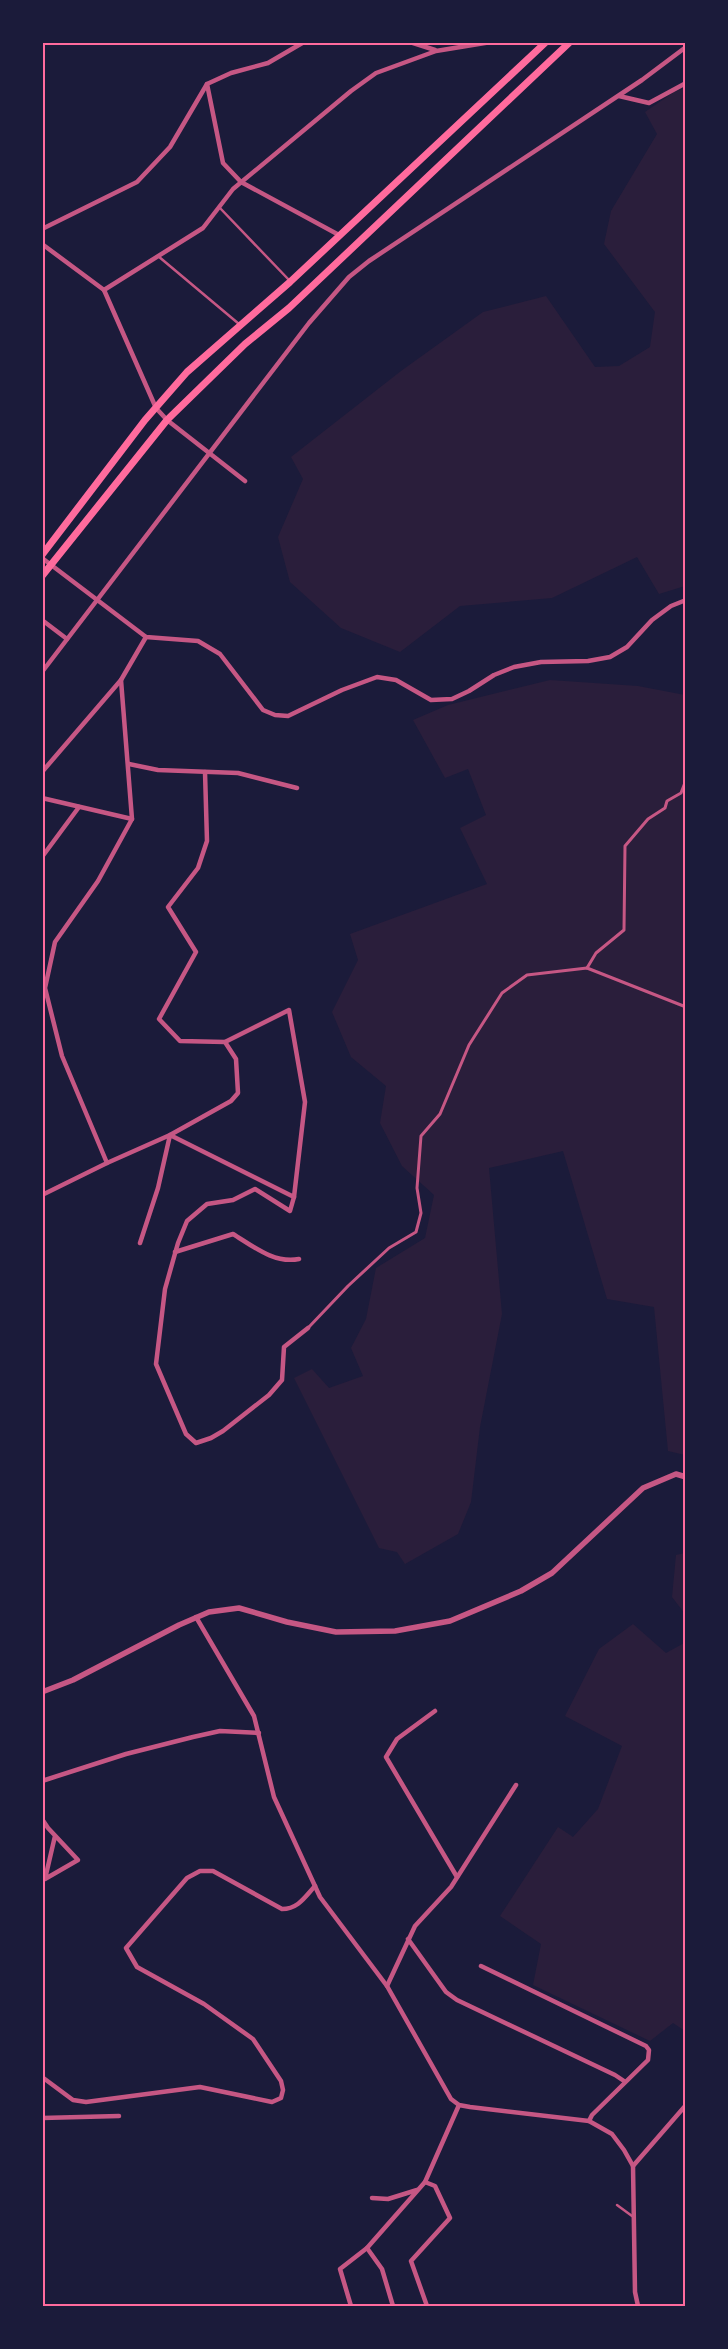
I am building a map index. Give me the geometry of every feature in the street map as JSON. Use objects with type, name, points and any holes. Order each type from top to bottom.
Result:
[{"type":"main road","points":[[42,554],[156,408],[187,372],[290,282],[546,42]]},
{"type":"main road","points":[[42,576],[167,420],[245,344],[289,308],[570,42]]},
{"type":"street","points":[[42,229],[108,199],[137,182],[170,147],[207,84],[231,74],[268,64],[304,42]]},
{"type":"street","points":[[410,42],[436,51]]},
{"type":"street","points":[[104,290],[203,228],[242,182],[351,91],[376,73],[436,51],[491,42]]},
{"type":"street","points":[[42,672],[308,323],[349,277],[396,241],[619,96],[686,47]]},
{"type":"street","points":[[619,96],[649,103],[686,83]]},
{"type":"street","points":[[207,84],[223,163],[242,182],[339,235]]},
{"type":"street","points":[[42,244],[104,290],[156,408],[167,420],[245,481]]},
{"type":"street","points":[[42,558],[146,637],[198,641],[220,654],[263,710],[274,715],[288,716],[342,690],[377,676],[396,680],[431,700],[452,699],[494,675],[514,667],[541,662],[588,662],[610,656],[627,647],[652,620],[671,606],[686,600]]},
{"type":"street","points":[[42,620],[67,639]]},
{"type":"street","points":[[42,772],[121,680],[146,637]]},
{"type":"street","points":[[106,1163],[62,1056],[45,988],[55,942],[98,881],[132,819],[121,680]]},
{"type":"street","points":[[129,764],[158,770],[238,773],[297,788]]},
{"type":"street","points":[[205,772],[207,841],[198,868],[168,908],[196,952],[159,1019],[180,1041],[225,1042],[289,1010],[305,1102],[294,1197],[290,1211],[255,1189],[233,1200],[207,1204],[187,1221],[175,1252],[165,1289],[156,1364],[186,1434],[196,1443],[224,1431],[269,1395],[282,1380],[284,1347],[308,1328],[348,1286],[389,1248],[416,1232],[421,1212],[417,1188],[420,1136],[440,1114],[469,1045],[502,993],[527,975],[587,968],[686,1007]]},
{"type":"street","points":[[587,968],[596,953],[624,930],[625,846],[648,819],[665,808],[667,801],[681,793],[686,780]]},
{"type":"street","points":[[42,798],[132,819]]},
{"type":"street","points":[[42,857],[78,807]]},
{"type":"street","points":[[42,1195],[106,1163],[170,1135],[231,1101],[238,1093],[236,1059],[225,1042]]},
{"type":"street","points":[[170,1135],[294,1197]]},
{"type":"street","points":[[140,1243],[158,1188],[170,1135]]},
{"type":"street","points":[[175,1252],[233,1234],[266,1254],[286,1261],[299,1259]]},
{"type":"street","points":[[42,1692],[73,1680],[209,1612],[239,1608],[287,1622],[336,1632],[396,1631],[450,1621],[521,1591],[552,1573],[643,1488],[676,1474],[686,1477]]},
{"type":"street","points":[[196,1617],[254,1716],[274,1797],[320,1897],[387,1986],[451,2099],[459,2105],[589,2121],[612,2134],[624,2150],[633,2166],[635,2292],[638,2306]]},
{"type":"street","points":[[435,1711],[397,1739],[386,1757],[457,1877]]},
{"type":"street","points":[[42,1781],[126,1754],[220,1731],[259,1734]]},
{"type":"street","points":[[387,1986],[415,1926],[457,1877],[516,1786]]},
{"type":"street","points":[[42,1819],[78,1860],[44,1881]]},
{"type":"street","points":[[44,1881],[55,1836]]},
{"type":"street","points":[[42,2077],[73,2100],[86,2102],[200,2086],[272,2102],[281,2098],[283,2090],[281,2081],[253,2039],[204,2004],[137,1967],[126,1948],[187,1878],[200,1871],[213,1871],[282,1908],[290,1909],[300,1903],[315,1886]]},
{"type":"street","points":[[408,1939],[446,1992],[457,2000],[624,2081]]},
{"type":"street","points":[[481,1966],[646,2046],[649,2050],[648,2060],[624,2081],[592,2115],[589,2121]]},
{"type":"street","points":[[351,2306],[340,2269],[367,2248],[425,2182],[459,2105]]},
{"type":"street","points":[[633,2166],[686,2105]]},
{"type":"street","points":[[42,2118],[119,2116]]},
{"type":"street","points":[[425,2182],[434,2186],[450,2218],[411,2261],[427,2306]]},
{"type":"street","points":[[372,2198],[388,2198],[418,2190]]},
{"type":"street","points":[[367,2248],[382,2269],[393,2306]]},
{"type":"lane","points":[[219,207],[290,282]]},
{"type":"lane","points":[[158,256],[240,325]]},
{"type":"lane","points":[[617,2205],[633,2216]]},
{"type":"shaded area","points":[[685,88],[685,586],[659,594],[637,557],[552,598],[460,606],[400,652],[341,628],[290,582],[278,537],[303,479],[291,457],[401,371],[483,312],[546,296],[595,367],[619,366],[650,347],[655,312],[604,244],[611,211],[657,134],[645,112],[674,92]]},
{"type":"shaded area","points":[[550,680],[638,686],[685,695],[685,1455],[668,1451],[654,1307],[607,1299],[563,1151],[489,1168],[502,1314],[480,1427],[471,1502],[458,1534],[405,1564],[397,1552],[379,1548],[294,1378],[312,1369],[329,1388],[363,1376],[351,1348],[366,1319],[376,1268],[425,1238],[434,1195],[402,1166],[380,1123],[386,1086],[351,1057],[332,1012],[358,960],[350,934],[487,884],[460,828],[486,815],[468,769],[445,778],[413,720],[448,705]]},
{"type":"shaded area","points":[[686,1553],[685,1614],[672,1597],[676,1555]]},
{"type":"shaded area","points":[[633,1624],[666,1653],[686,1642],[685,2031],[673,2023],[650,2041],[533,1985],[541,1944],[500,1916],[558,1827],[573,1837],[598,1809],[622,1746],[565,1716],[599,1649]]}]
